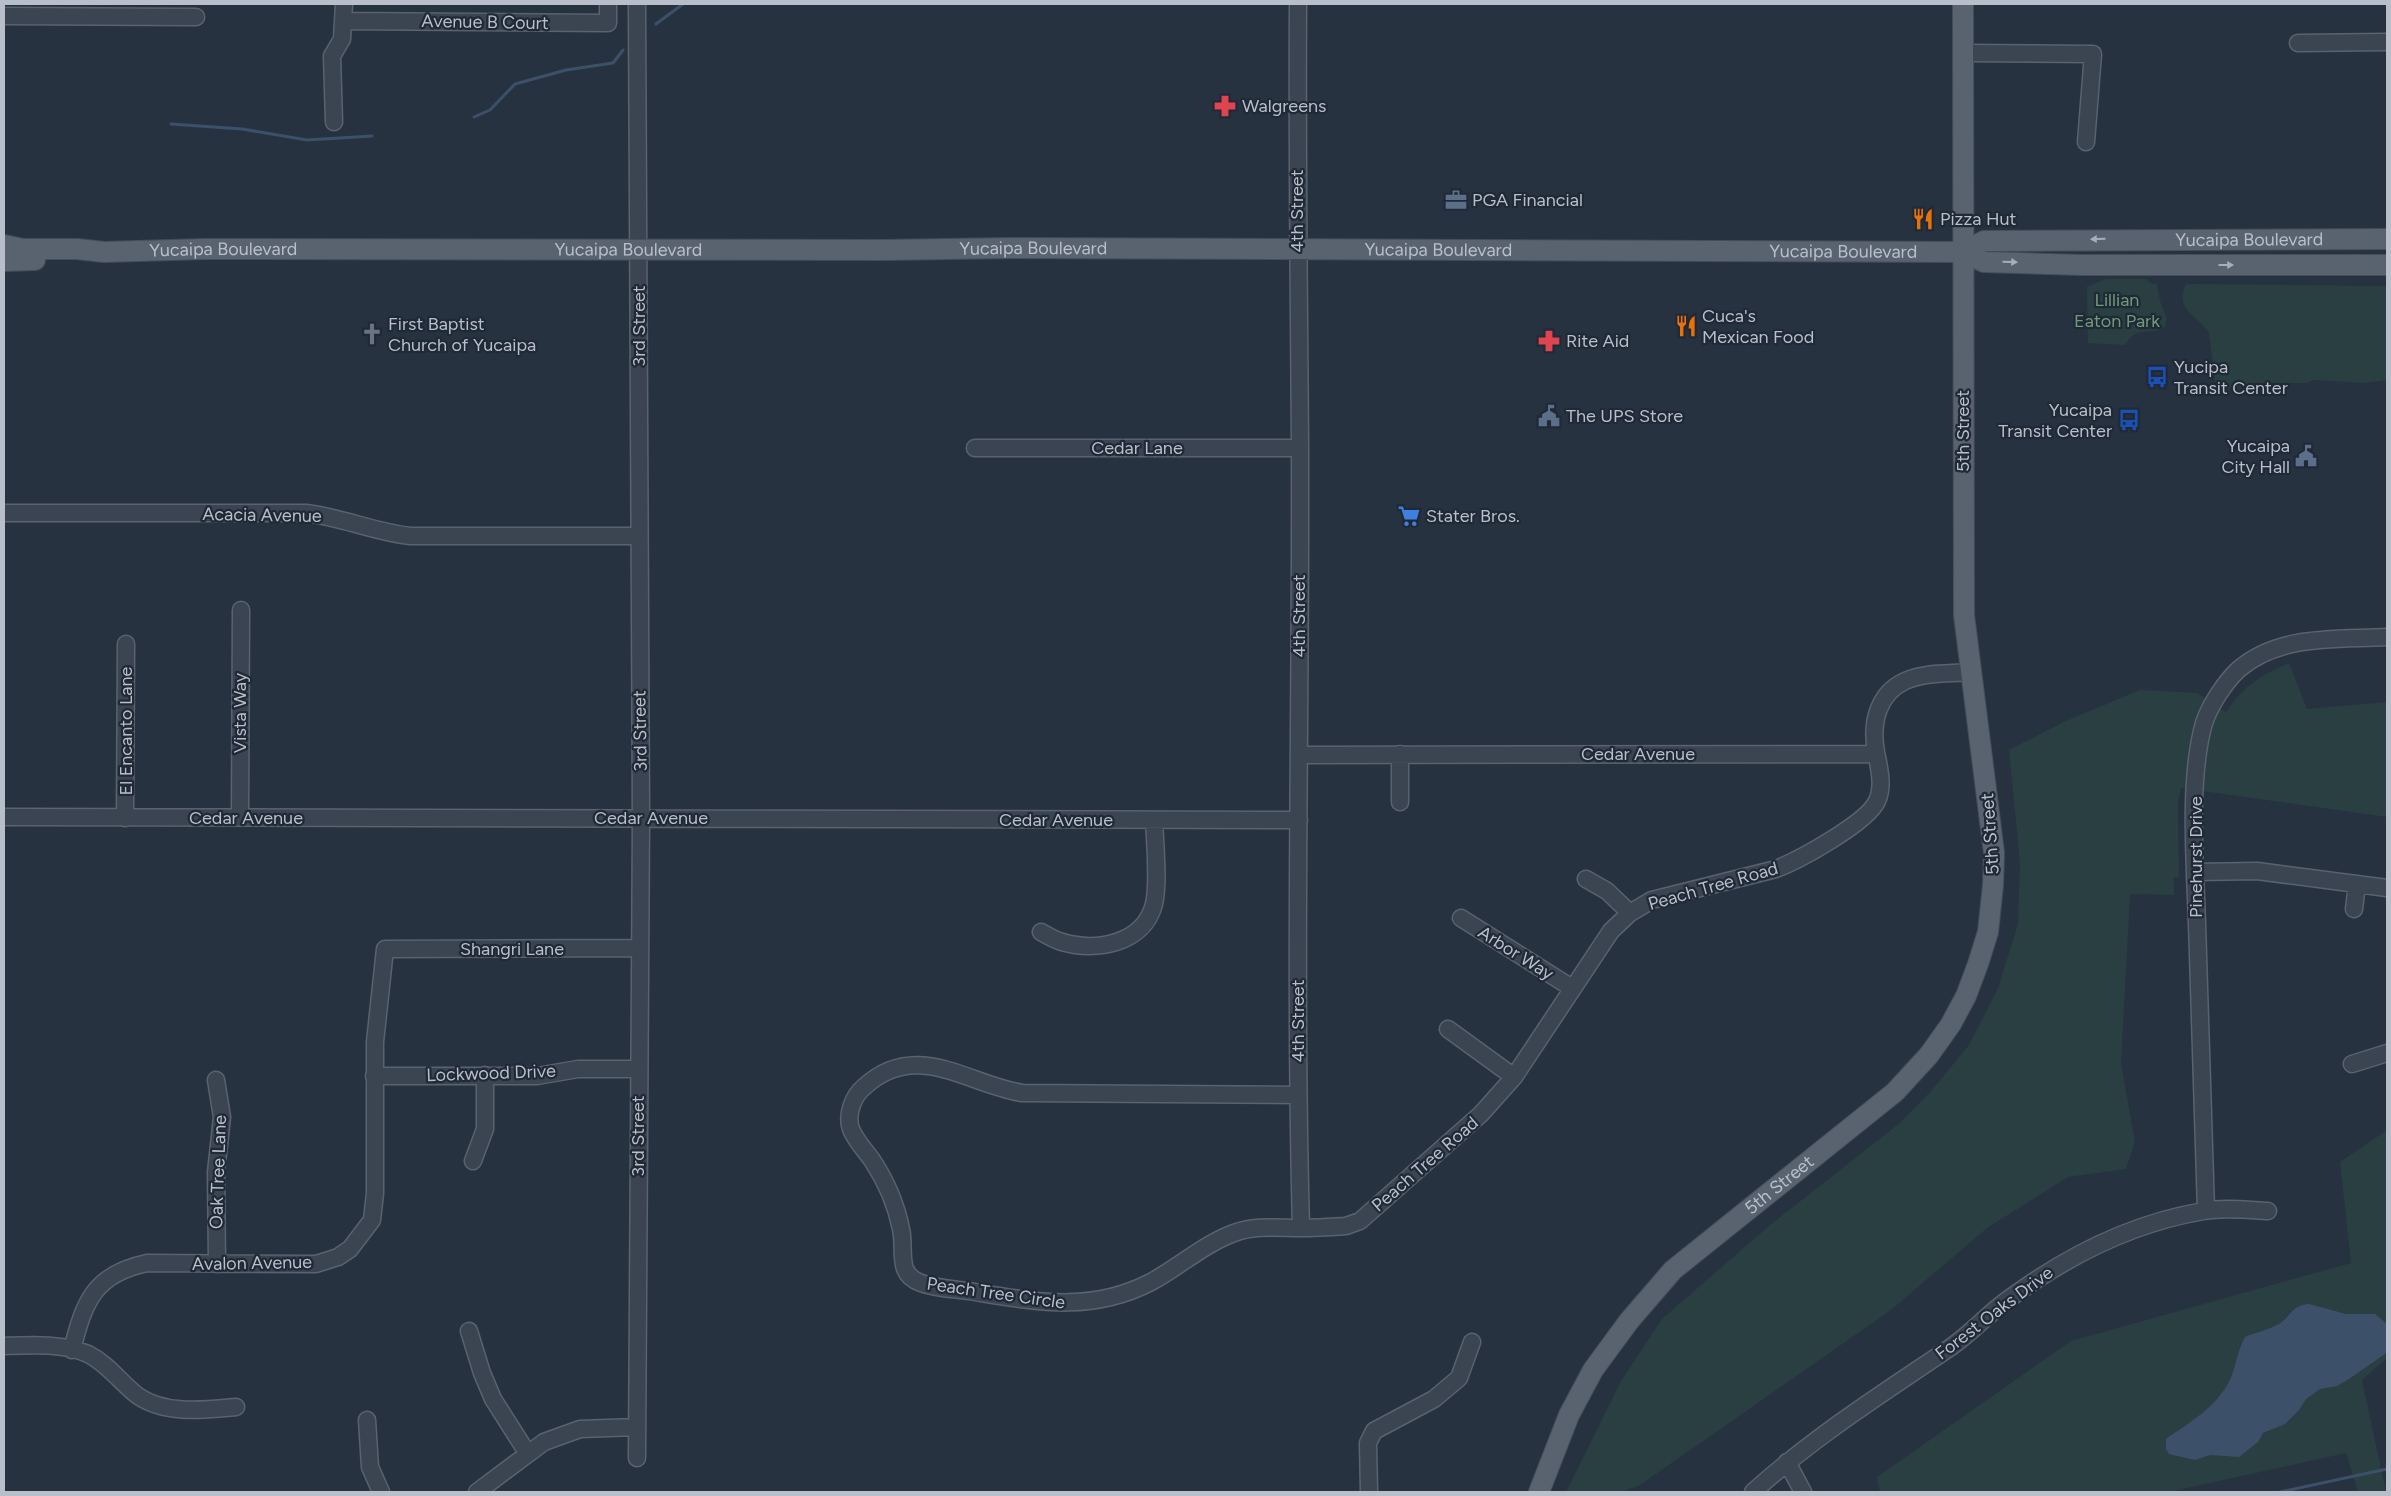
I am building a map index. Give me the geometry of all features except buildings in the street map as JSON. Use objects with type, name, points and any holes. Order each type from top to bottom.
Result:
[{"type":"main road","name":"5th Street","points":[[1539,1492],[1569,1415],[1593,1370],[1629,1321],[1673,1270],[1895,1092],[1930,1055],[1951,1024],[1966,996],[1988,932],[1994,885],[1994,853],[1964,616],[1963,4]]},
{"type":"main road","name":"Yucaipa Boulevard","points":[[1963,252],[1984,241],[2387,238]]},
{"type":"main road","name":"Yucaipa Boulevard","points":[[4,246],[23,249],[77,249],[104,252],[198,249],[1297,249],[1963,252],[1984,262],[2387,265]]},
{"type":"main road","name":"Yucaipa Boulevard","points":[[4,261],[76,260],[104,252]]},
{"type":"street","points":[[334,122],[332,56],[342,39],[344,4]]},
{"type":"street","name":"Avenue B Court","points":[[344,21],[608,23],[608,4]]},
{"type":"street","name":"3rd Street","points":[[637,4],[638,536],[641,818],[638,948],[637,1458]]},
{"type":"street","name":"4th Street","points":[[1298,4],[1297,249],[1300,448],[1298,1095],[1301,1228]]},
{"type":"street","points":[[4,16],[196,17]]},
{"type":"street","points":[[2298,43],[2387,42]]},
{"type":"street","points":[[1962,53],[2093,54],[2086,142]]},
{"type":"street","name":"Cedar Lane","points":[[975,448],[1300,448]]},
{"type":"street","name":"Acacia Avenue","points":[[4,513],[306,513],[327,515],[391,534],[410,536],[638,536]]},
{"type":"street","name":"Vista Way","points":[[240,817],[241,610]]},
{"type":"street","name":"Pinehurst Drive","points":[[2206,1210],[2195,872],[2197,768],[2204,722],[2217,697],[2238,670],[2264,651],[2292,642],[2387,637]]},
{"type":"street","name":"El Encanto Lane","points":[[125,818],[126,644]]},
{"type":"street","name":"Peach Tree Road","points":[[1301,1228],[1346,1226],[1360,1221],[1481,1114],[1514,1077],[1611,931],[1630,913],[1652,900],[1784,866],[1861,820],[1874,806],[1878,796],[1880,778],[1874,741],[1876,714],[1885,697],[1906,680],[1921,676],[1970,672]]},
{"type":"street","points":[[1400,754],[1400,802]]},
{"type":"street","name":"Cedar Avenue","points":[[1299,756],[1400,754],[1876,754]]},
{"type":"street","name":"Cedar Avenue","points":[[4,817],[1299,820]]},
{"type":"street","points":[[1041,932],[1062,942],[1089,945],[1119,941],[1138,932],[1145,924],[1154,904],[1154,820]]},
{"type":"street","points":[[2195,872],[2257,871],[2387,888]]},
{"type":"street","name":"Peach Tree Road","points":[[1586,879],[1607,891],[1630,913]]},
{"type":"street","points":[[2354,909],[2357,884]]},
{"type":"street","name":"Arbor Way","points":[[1461,918],[1572,988]]},
{"type":"street","name":"Shangri Lane","points":[[385,950],[638,948]]},
{"type":"street","name":"Avalon Avenue","points":[[72,1350],[84,1306],[99,1286],[119,1271],[147,1263],[316,1264],[338,1257],[358,1240],[372,1220],[375,1193],[374,1076],[380,982],[385,950]]},
{"type":"street","points":[[1448,1029],[1514,1077]]},
{"type":"street","points":[[2352,1064],[2387,1053]]},
{"type":"street","name":"Peach Tree Circle","points":[[1298,1095],[1022,1093],[1002,1090],[954,1070],[920,1064],[890,1070],[863,1087],[854,1100],[849,1116],[851,1128],[857,1141],[873,1162],[895,1202],[903,1236],[904,1266],[907,1275],[922,1283],[1040,1302],[1085,1302],[1113,1296],[1142,1286],[1180,1266],[1216,1241],[1234,1233],[1256,1228],[1301,1228]]},
{"type":"street","name":"Lockwood Drive","points":[[374,1076],[537,1076],[578,1069],[638,1069]]},
{"type":"street","points":[[473,1161],[485,1129],[485,1075]]},
{"type":"street","name":"Oak Tree Lane","points":[[216,1080],[222,1117],[216,1172],[217,1264]]},
{"type":"street","name":"Forest Oaks Drive","points":[[1753,1492],[1786,1462],[1819,1436],[1957,1342],[2005,1302],[2052,1269],[2099,1244],[2146,1224],[2206,1210],[2268,1211]]},
{"type":"street","points":[[469,1331],[493,1399],[528,1454]]},
{"type":"street","points":[[1369,1492],[1368,1444],[1374,1431],[1434,1399],[1459,1378],[1472,1342]]},
{"type":"street","points":[[4,1346],[34,1345],[87,1354],[100,1362],[139,1396],[161,1406],[185,1410],[236,1407]]},
{"type":"street","points":[[367,1420],[370,1467],[381,1492]]},
{"type":"street","points":[[477,1492],[544,1442],[580,1428],[636,1426]]},
{"type":"street","points":[[1786,1462],[1803,1492]]},
{"type":"green space","name":"Lillian Eaton Park","points":[[2105,279],[2146,279],[2152,284],[2157,284],[2160,301],[2167,319],[2164,328],[2134,335],[2125,345],[2088,343],[2087,287]]},
{"type":"green space","points":[[2186,284],[2387,286],[2387,380],[2363,383],[2313,380],[2308,383],[2273,383],[2222,389],[2215,381],[2209,333],[2185,307],[2183,293]]},
{"type":"green space","points":[[2289,663],[2307,709],[2387,702],[2387,817],[2181,788],[2178,801],[2179,877],[2174,877],[2174,895],[2130,894],[2121,1064],[2135,1141],[2126,1169],[2068,1177],[1987,1228],[1891,1310],[1640,1485],[1622,1492],[1566,1492],[1621,1381],[1662,1319],[1770,1225],[1901,1122],[1932,1090],[1969,1045],[1998,988],[2018,924],[2020,862],[2009,750],[2066,721],[2140,690],[2197,693],[2226,712],[2239,695],[2253,682]]},
{"type":"green space","points":[[2387,1130],[2387,1358],[2362,1380],[2386,1492],[2358,1492],[2346,1453],[2169,1492],[1880,1492],[1877,1477],[2071,1341],[2351,1263],[2340,1162]]},
{"type":"water","points":[[2309,1304],[2346,1314],[2375,1314],[2387,1324],[2387,1349],[2385,1354],[2337,1386],[2320,1389],[2306,1399],[2299,1410],[2285,1424],[2263,1433],[2258,1442],[2239,1457],[2210,1455],[2195,1460],[2169,1454],[2166,1449],[2166,1439],[2201,1414],[2223,1392],[2231,1377],[2245,1337],[2275,1326],[2298,1307]]},
{"type":"waterway","points":[[656,24],[683,4]]},
{"type":"waterway","points":[[474,117],[490,110],[515,84],[566,70],[613,63],[623,50]]},
{"type":"waterway","points":[[171,124],[242,129],[307,140],[372,136]]},
{"type":"waterway","points":[[2280,1492],[2387,1469]]},
{"type":"place","name":"Walgreens","points":[[1225,106]]},
{"type":"place","name":"PGA Financial","points":[[1456,200]]},
{"type":"place","name":"Pizza Hut","points":[[1923,219]]},
{"type":"place","name":"Cuca's Mexican Food","points":[[1686,326]]},
{"type":"place","name":"First Baptist Church of Yucaipa","points":[[372,334]]},
{"type":"place","name":"Rite Aid","points":[[1549,341]]},
{"type":"place","name":"Yucipa Transit Center","points":[[2157,377]]},
{"type":"place","name":"The UPS Store","points":[[1549,416]]},
{"type":"place","name":"Yucaipa Transit Center","points":[[2129,420]]},
{"type":"place","name":"Yucaipa City Hall","points":[[2306,456]]},
{"type":"place","name":"Stater Bros.","points":[[1409,516]]}]
